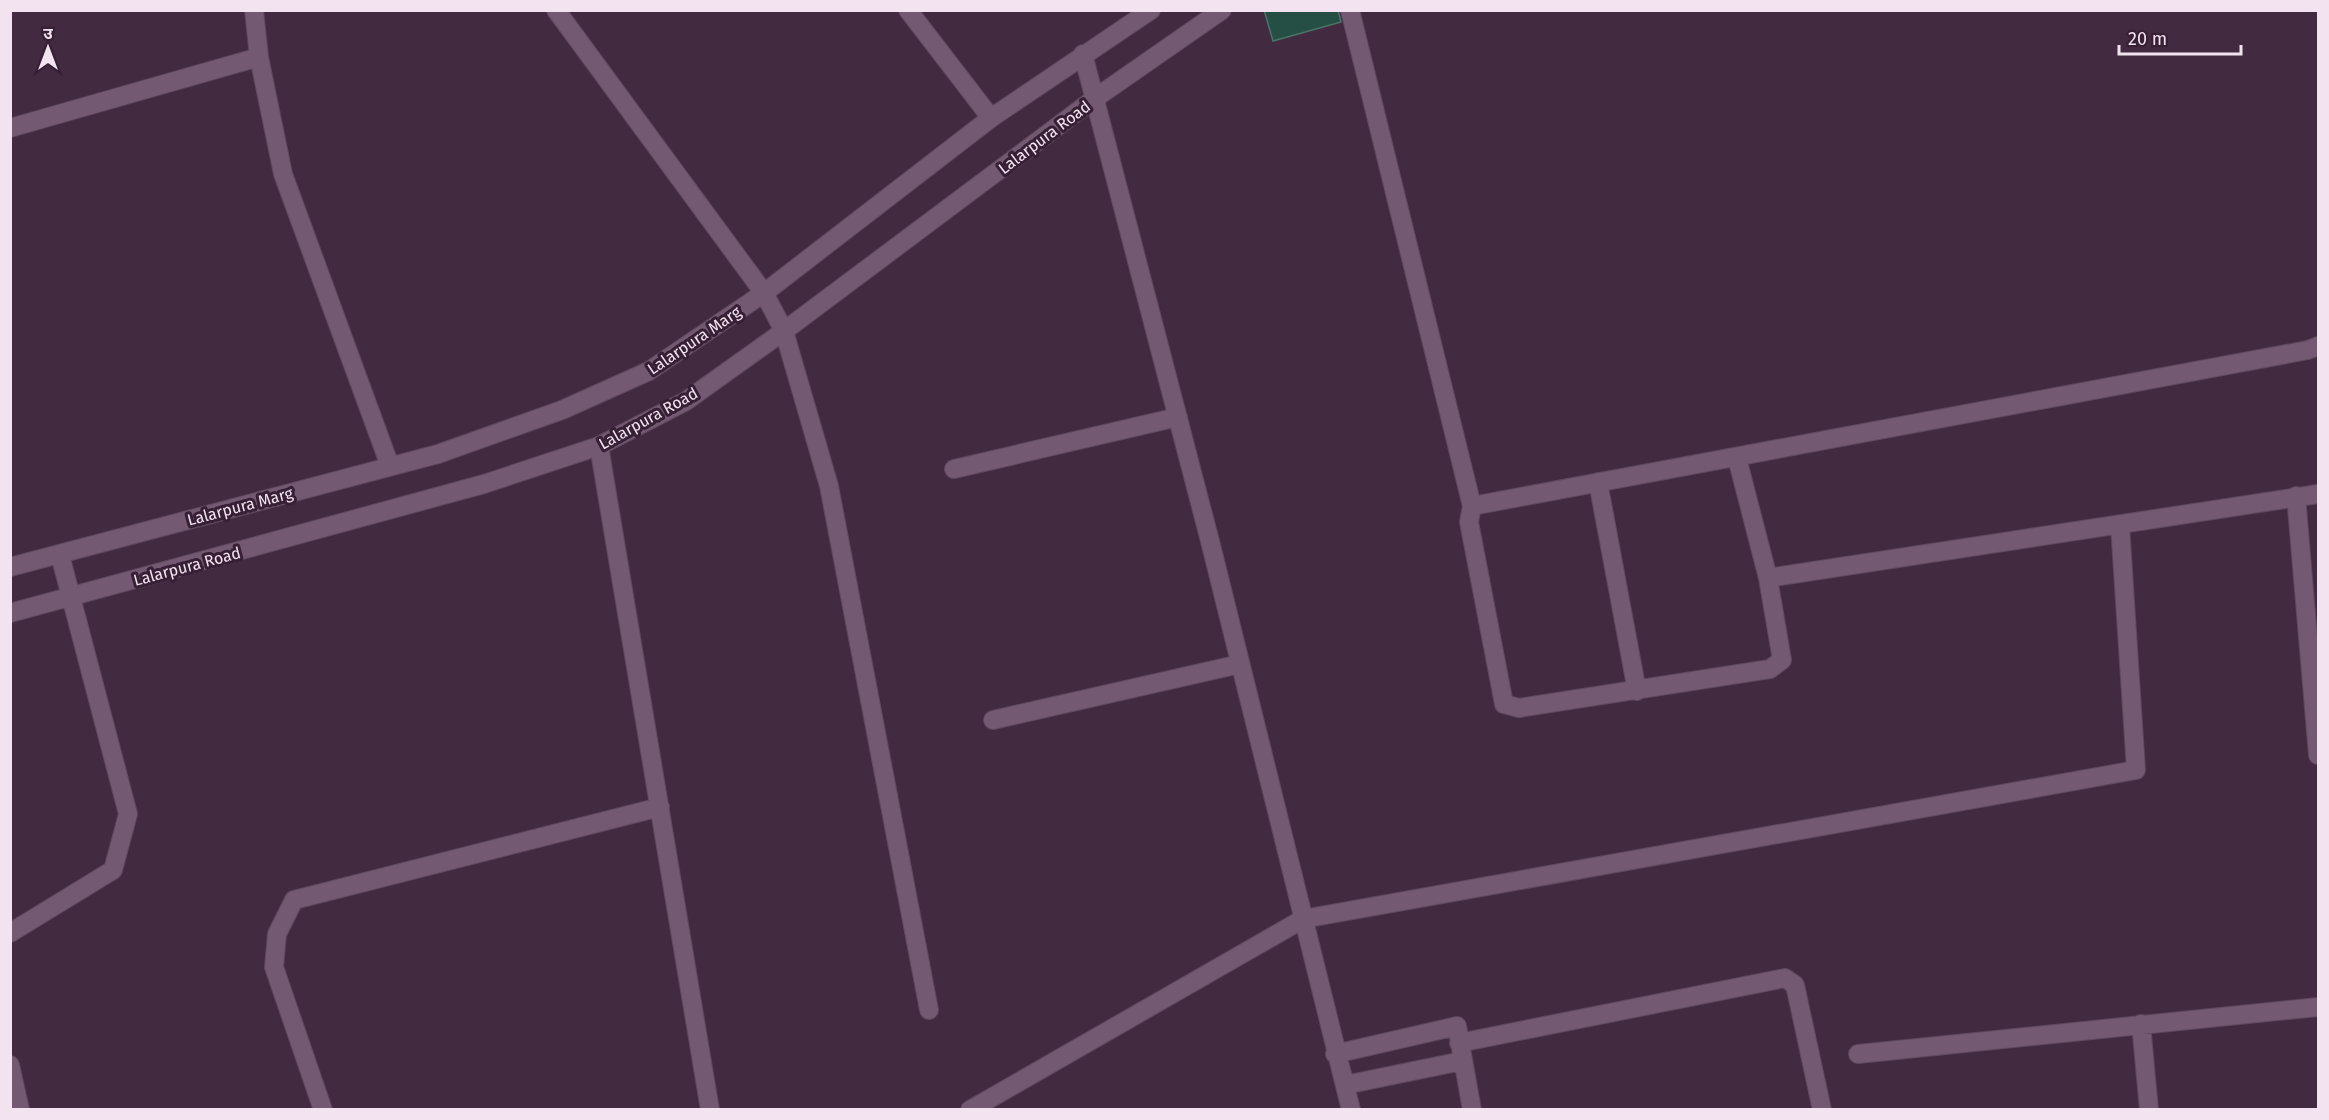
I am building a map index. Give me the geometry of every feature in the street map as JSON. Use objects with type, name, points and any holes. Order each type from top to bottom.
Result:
[{"type":"street","points":[[254,10],[259,57],[283,174],[390,466]]},
{"type":"street","points":[[556,10],[764,293],[784,331],[829,486],[929,1010]]},
{"type":"street","points":[[908,10],[991,118]]},
{"type":"street","name":"Lalarpura Marg","points":[[10,567],[438,453],[562,410],[648,371],[764,293],[991,118],[1151,10]]},
{"type":"street","name":"Lalarpura Road","points":[[10,613],[72,598],[484,484],[599,446],[686,401],[784,331],[1094,99],[1222,10]]},
{"type":"street","points":[[1350,10],[1472,506],[1469,522],[1504,704],[1519,708],[1637,691],[1770,669],[1782,660],[1768,578],[1737,458]]},
{"type":"street","points":[[1083,54],[1178,417],[1335,1054],[1351,1110]]},
{"type":"street","points":[[10,128],[259,57]]},
{"type":"street","points":[[1472,506],[1737,458],[2319,346]]},
{"type":"street","points":[[954,469],[1178,417]]},
{"type":"street","points":[[599,446],[710,1110]]},
{"type":"street","points":[[1598,482],[1637,691]]},
{"type":"street","points":[[1768,578],[2319,494]]},
{"type":"street","points":[[2296,496],[2319,755]]},
{"type":"street","points":[[970,1110],[1303,919],[2136,770],[2120,525]]},
{"type":"street","points":[[10,933],[113,870],[128,814],[60,555]]},
{"type":"street","points":[[993,720],[1240,664]]},
{"type":"street","points":[[323,1110],[274,968],[277,934],[294,900],[660,807]]},
{"type":"street","points":[[1335,1054],[1459,1043],[1785,978],[1795,985],[1822,1110]]},
{"type":"street","points":[[1858,1054],[2319,1006]]},
{"type":"street","points":[[2141,1024],[2149,1110]]},
{"type":"street","points":[[1345,1085],[1459,1043]]},
{"type":"street","points":[[1459,1043],[1472,1110]]},
{"type":"street","points":[[10,1065],[20,1110]]},
{"type":"building","points":[[1264,10],[1338,10],[1341,22],[1273,41]]}]
